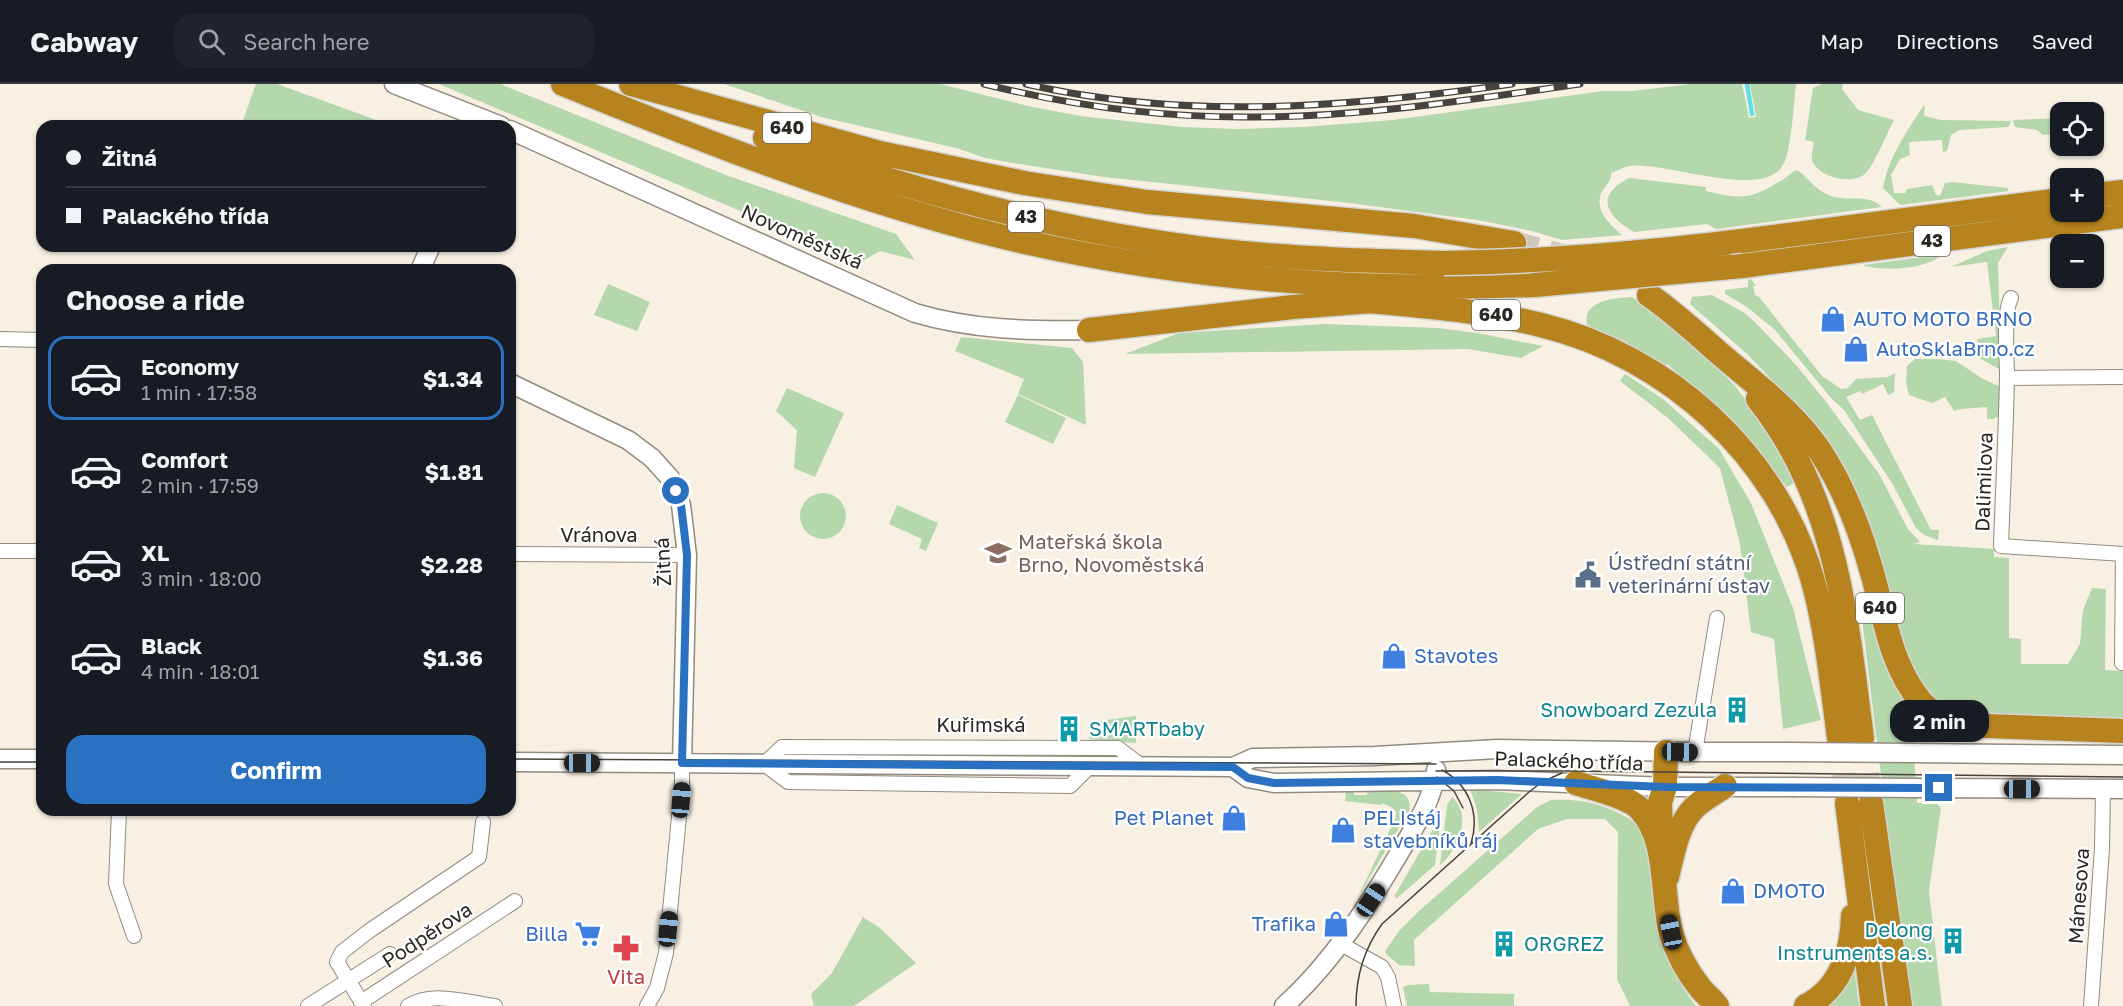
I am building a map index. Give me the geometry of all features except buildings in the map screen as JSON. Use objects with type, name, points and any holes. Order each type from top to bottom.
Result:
[{"type":"highway","name":"43","points":[[563,84],[688,135],[780,169],[924,216],[1044,245],[1125,261],[1198,273],[1275,280],[1414,287],[1532,285],[1742,266],[2123,216]]},
{"type":"highway","name":"43","points":[[626,84],[864,172],[954,199],[1146,241],[1222,251],[1363,261],[1444,263],[1531,261],[1649,252],[2050,201]]},
{"type":"highway","name":"640","points":[[631,84],[880,153],[1024,183],[1148,202],[1414,226],[1514,243]]},
{"type":"highway","points":[[2104,194],[2123,192]]},
{"type":"highway","name":"640","points":[[1198,273],[1269,292],[1463,310],[1544,325],[1620,354],[1652,371],[1691,398],[1722,429],[1762,476],[1779,501],[1803,553],[1819,606],[1827,651],[1851,738],[1841,585],[1818,504],[1798,459],[1773,418],[1717,351]]},
{"type":"highway","points":[[1089,330],[1293,306],[1366,301],[1458,299],[1532,285]]},
{"type":"highway","name":"640","points":[[1650,295],[1684,321],[1789,412],[1820,451],[1840,484],[1854,516],[1873,576],[1890,645],[1900,669],[1922,703],[1940,717],[1960,725],[2123,731]]},
{"type":"highway","points":[[1666,752],[1665,787],[1660,802],[1667,856],[1665,882],[1668,919],[1675,944],[1691,975],[1703,991],[1721,1004]]},
{"type":"highway","points":[[1576,783],[1622,798],[1640,808],[1667,856]]},
{"type":"highway","points":[[1667,856],[1695,807],[1725,786]]},
{"type":"highway","points":[[1806,1006],[1830,986],[1844,965],[1848,953],[1853,927],[1859,803],[1898,1001]]},
{"type":"highway","points":[[1855,856],[1873,1006]]},
{"type":"street","points":[[394,84],[481,120]]},
{"type":"street","name":"Novoměstská","points":[[516,133],[915,313],[945,321],[1021,330],[1089,330]]},
{"type":"street","name":"Dalimilova","points":[[2011,298],[2007,313],[2001,546],[2123,554],[2121,663]]},
{"type":"street","points":[[0,339],[36,340]]},
{"type":"street","points":[[2007,378],[2123,378]]},
{"type":"street","name":"Žitná","points":[[516,386],[628,440],[652,458],[670,478],[681,505],[687,555],[682,763]]},
{"type":"street","points":[[0,551],[36,551]]},
{"type":"street","name":"Vránova","points":[[516,554],[687,555]]},
{"type":"street","points":[[1695,752],[1717,618]]},
{"type":"street","name":"Kuřimská","points":[[764,764],[782,747],[1118,748],[1143,767]]},
{"type":"street","name":"Palackého třída","points":[[1143,767],[1233,767],[1252,758],[1437,753],[1497,748],[1666,752],[2123,755]]},
{"type":"street","points":[[1284,1006],[1306,987],[1341,944],[1387,875],[1429,800],[1435,780],[1437,753]]},
{"type":"street","points":[[0,759],[36,759]]},
{"type":"street","name":"Kuřimská","points":[[516,762],[1143,767]]},
{"type":"street","points":[[646,1006],[657,988],[666,953],[682,785],[682,763]]},
{"type":"street","name":"Palackého třída","points":[[1233,767],[1248,778],[1263,782],[1369,783],[1435,780],[1665,787],[2123,789]]},
{"type":"street","name":"Mánesova","points":[[2091,1006],[2102,848],[2103,789]]},
{"type":"street","points":[[119,816],[116,884],[134,936]]},
{"type":"street","points":[[362,1004],[337,962],[342,952],[369,931],[480,857],[483,822]]},
{"type":"street","name":"Podpěrova","points":[[362,1004],[514,901]]},
{"type":"street","points":[[1341,944],[1383,967],[1388,977],[1394,1006]]},
{"type":"street","points":[[308,1006],[390,954]]},
{"type":"street","points":[[412,1003],[437,999],[495,1006]]},
{"type":"green space","points":[[256,84],[277,84],[376,120],[243,120]]},
{"type":"green space","points":[[439,84],[500,84],[726,175],[896,234],[915,260],[880,251],[861,262]]},
{"type":"green space","points":[[724,84],[940,84],[1028,106],[1080,116],[1182,127],[1237,129],[1304,127],[1393,120],[1603,91],[1632,91],[1691,84],[1742,84],[1749,118],[1756,117],[1750,84],[1796,84],[1786,159],[1772,175],[1755,180],[1734,180],[1664,168],[1627,167],[1611,173],[1610,180],[1600,197],[1601,209],[1607,221],[1622,235],[1562,240],[1532,231],[1477,220],[1349,203],[1104,177],[985,158],[956,148],[821,117]]},
{"type":"green space","points":[[1822,84],[1843,84],[1842,89],[1858,110],[1894,120],[1872,164],[1865,174],[1859,177],[1836,178],[1821,171],[1812,160],[1814,142],[1805,140],[1813,88]]},
{"type":"green space","points":[[1925,104],[1924,116],[1941,120],[2011,121],[2008,127],[1960,130],[1951,135],[1947,151],[1943,152],[1942,140],[1909,142],[1910,155],[1900,159],[1891,175],[1894,193],[1905,193],[1907,189],[1932,185],[1936,195],[1940,196],[1945,183],[1952,182],[2007,188],[2009,191],[1900,205],[1883,188],[1894,155]]},
{"type":"green space","points":[[2050,118],[2050,134],[2043,135],[2037,130],[2015,127],[2013,120]]},
{"type":"green space","points":[[1797,170],[1826,194],[1838,198],[1871,200],[1882,207],[1716,229],[1707,224],[1634,232],[1616,219],[1608,206],[1611,192],[1629,178],[1706,187],[1706,191],[1729,196],[1746,196],[1762,191]]},
{"type":"green space","points":[[2008,247],[1998,263],[2001,368],[1999,369],[1979,358],[1977,339],[1996,336],[1987,262],[1951,267],[1987,251]]},
{"type":"green space","points":[[1944,254],[1927,263],[1906,268],[1864,266],[1864,265]]},
{"type":"green space","points":[[1751,279],[1756,286],[1753,286],[1755,295],[1759,297],[1822,376],[1841,389],[1848,388],[1856,379],[1888,377],[1895,373],[1894,392],[1888,395],[1883,384],[1862,394],[1860,391],[1846,397],[1860,420],[1872,415],[1931,530],[1939,530],[1938,540],[1924,535],[1916,528],[1892,483],[1844,410],[1832,399],[1775,330],[1747,307],[1725,294],[1725,290],[1748,287],[1748,280]]},
{"type":"green space","points":[[608,284],[650,302],[637,331],[594,315]]},
{"type":"green space","points":[[1712,295],[1743,312],[1755,322],[1796,365],[1827,403],[1879,474],[1908,529],[1920,542],[1914,544],[1994,549],[1994,557],[2009,558],[2009,638],[2021,639],[2021,664],[2068,664],[2080,644],[2083,610],[2092,588],[2106,589],[2105,670],[2123,671],[2123,722],[1967,717],[1942,707],[1917,680],[1827,450],[1776,384],[1746,353],[1690,304],[1692,297]]},
{"type":"green space","points":[[1632,297],[1665,319],[1689,339],[1735,386],[1772,434],[1796,482],[1787,487],[1728,415],[1667,364],[1665,366],[1626,345],[1627,342],[1587,325],[1587,317],[1595,305],[1617,298]]},
{"type":"green space","points":[[1325,324],[1438,328],[1543,346],[1521,358],[1468,349],[1125,354],[1179,333]]},
{"type":"green space","points":[[961,337],[1072,348],[1083,362],[1086,425],[1018,394],[1024,379],[955,351]]},
{"type":"green space","points":[[1915,359],[1956,361],[1983,379],[2001,387],[1999,416],[1987,419],[1987,407],[1954,411],[1945,397],[1932,403],[1909,395],[1906,382],[1907,366]]},
{"type":"green space","points":[[1625,374],[1663,399],[1719,449],[1751,503],[1793,608],[1821,720],[1783,729],[1774,639],[1751,632],[1740,544],[1720,468],[1668,418],[1620,381]]},
{"type":"green space","points":[[787,388],[844,413],[815,477],[794,468],[797,430],[776,411]]},
{"type":"green space","points":[[1018,395],[1066,418],[1053,444],[1005,422]]},
{"type":"green space","points":[[823,493],[839,500],[846,516],[839,532],[823,539],[807,532],[800,516],[807,500]]},
{"type":"green space","points":[[897,505],[938,523],[926,551],[919,548],[922,539],[889,524]]},
{"type":"green space","points":[[1867,613],[1871,614],[1912,701],[2009,738],[1913,739],[1917,803],[1936,803],[1941,808],[1929,891],[1942,1006],[1909,1006],[1863,627],[1863,618]]},
{"type":"green space","points":[[1136,716],[1136,743],[1089,739],[1090,731],[1099,721]]},
{"type":"green space","points":[[1470,789],[1522,794],[1479,832],[1477,809]]},
{"type":"green space","points":[[1346,791],[1354,791],[1354,795],[1367,795],[1368,791],[1396,792],[1407,797],[1409,803],[1409,811],[1358,897],[1396,817],[1396,812],[1382,803],[1381,805],[1345,801]]},
{"type":"green space","points":[[1452,797],[1462,814],[1461,832],[1447,859],[1440,865],[1447,805]]},
{"type":"green space","points":[[1551,800],[1574,800],[1595,804],[1615,811],[1634,822],[1639,818],[1650,844],[1657,927],[1668,962],[1696,1006],[1630,1006],[1617,979],[1618,832],[1605,819],[1567,819],[1538,829],[1414,940],[1415,966],[1399,965],[1386,954],[1385,951],[1399,931],[1418,912],[1537,807]]},
{"type":"green space","points":[[1436,824],[1440,826],[1435,865],[1396,899],[1395,895]]},
{"type":"green space","points":[[863,917],[880,928],[916,963],[854,1006],[814,1006],[811,994],[832,973]]},
{"type":"green space","points":[[1854,968],[1859,1006],[1819,1006]]},
{"type":"green space","points":[[1429,984],[1430,992],[1514,994],[1514,1006],[1407,1006],[1403,987]]},
{"type":"waterway","points":[[1747,84],[1752,114]]},
{"type":"tunnel","points":[[1514,243],[1566,257]]},
{"type":"tunnel","points":[[1839,738],[1847,803]]},
{"type":"tunnel","points":[[1862,738],[1871,803]]},
{"type":"tram line","points":[[516,759],[1436,764]]},
{"type":"tram line","points":[[0,762],[36,762]]},
{"type":"tram line","points":[[1442,770],[1460,784],[1470,802],[1474,822],[1471,844]]},
{"type":"tram line","points":[[1436,771],[2123,777]]},
{"type":"tram line","points":[[1356,1006],[1362,963],[1370,943],[1382,924],[1529,792],[1542,782],[1562,773]]},
{"type":"tram line","points":[[1437,777],[1454,791],[1463,808]]},
{"type":"railway","points":[[984,84],[1051,99],[1118,109],[1221,117],[1296,116],[1378,111],[1580,84]]},
{"type":"railway","points":[[1026,84],[1086,96],[1147,103],[1208,106],[1329,104],[1512,84]]},
{"type":"place","name":"AUTO MOTO BRNO","points":[[1833,319]]},
{"type":"place","name":"AutoSklaBrno.cz","points":[[1856,349]]},
{"type":"place","name":"Mateřská škola Brno, Novoměstská","points":[[998,553]]},
{"type":"place","name":"Ústřední státní veterinární ústav","points":[[1588,575]]},
{"type":"place","name":"Stavotes","points":[[1394,656]]},
{"type":"place","name":"Snowboard Zezula","points":[[1737,710]]},
{"type":"place","name":"SMARTbaby","points":[[1069,729]]},
{"type":"place","name":"Pet Planet","points":[[1234,818]]},
{"type":"place","name":"PELIstáj stavebníků ráj","points":[[1343,830]]},
{"type":"place","name":"DMOTO","points":[[1733,891]]},
{"type":"place","name":"Trafika","points":[[1336,924]]},
{"type":"place","name":"Billa","points":[[588,934]]},
{"type":"place","name":"Delong Instruments a.s.","points":[[1953,941]]},
{"type":"place","name":"ORGREZ","points":[[1504,944]]},
{"type":"place","name":"Vita","points":[[626,948]]},
{"type":"route","points":[[676,491],[681,505],[687,555],[682,763],[1233,767],[1248,778],[1274,783],[1497,780],[1665,787],[1939,788]]}]
